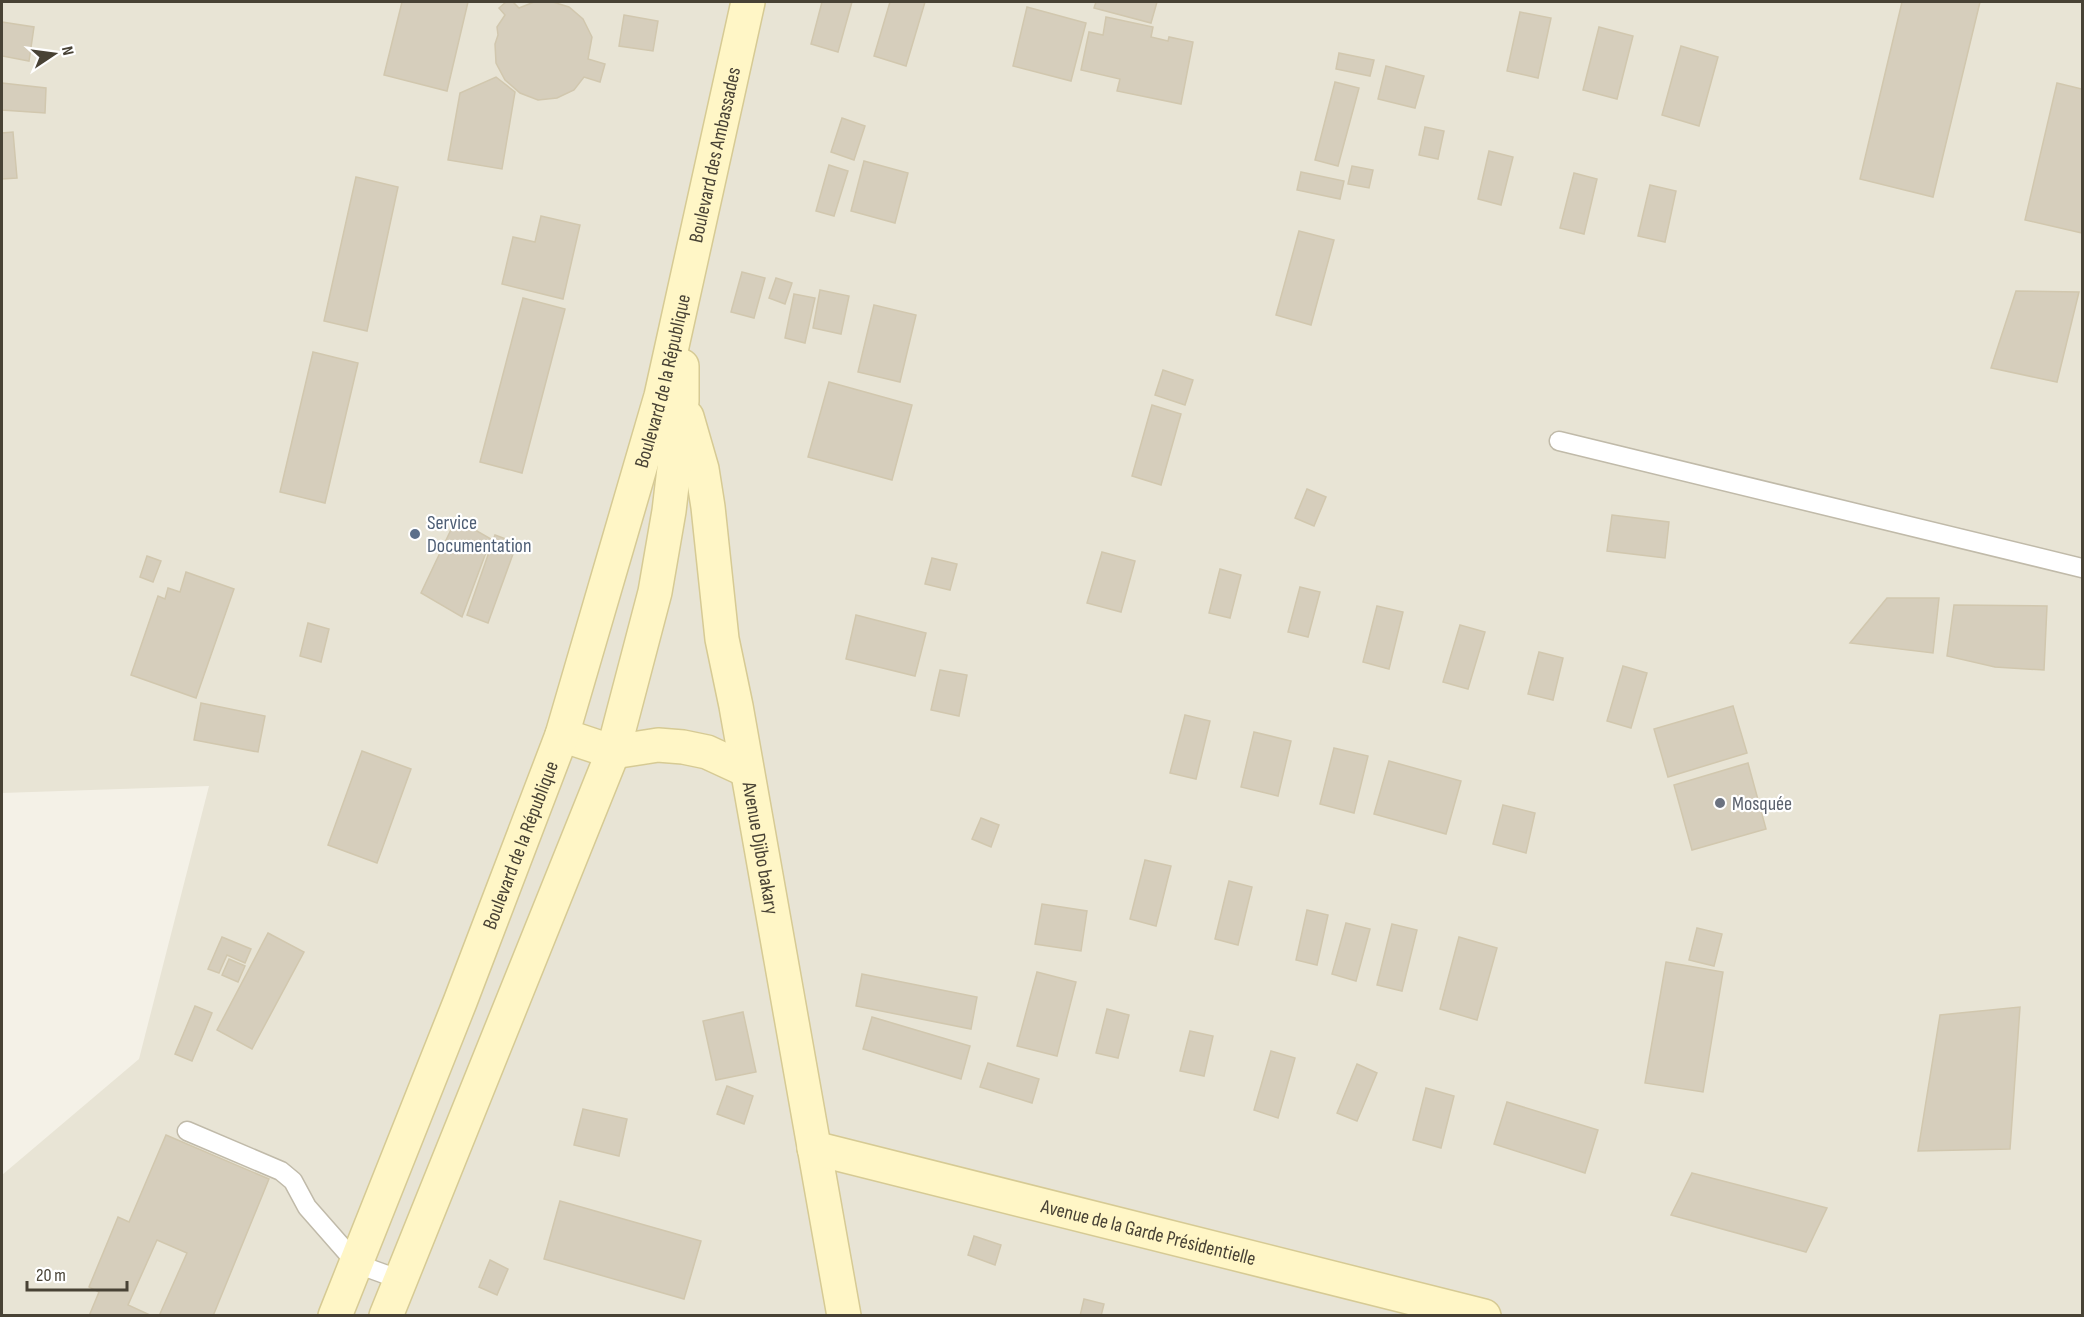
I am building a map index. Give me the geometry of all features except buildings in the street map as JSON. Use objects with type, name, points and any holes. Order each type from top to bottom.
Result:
[{"type":"main road","name":"Boulevard des Ambassades","points":[[681,308],[748,2]]},
{"type":"main road","name":"Boulevard de la République","points":[[386,1316],[613,752],[655,592],[669,511],[672,399],[681,308]]},
{"type":"main road","name":"Boulevard de la République","points":[[335,1316],[460,1002],[562,735],[672,399]]},
{"type":"main road","name":"Avenue Djibo bakary","points":[[672,399],[703,478],[722,639],[844,1316]]},
{"type":"main road","points":[[562,735],[613,752],[658,745],[682,747],[707,752],[746,770]]},
{"type":"main road","points":[[460,1002],[505,1019]]},
{"type":"main road","name":"Avenue de la Garde Présidentielle","points":[[814,1148],[1484,1316]]},
{"type":"lane","points":[[1559,441],[2082,568]]},
{"type":"lane","points":[[188,1131],[281,1171],[293,1181],[307,1206],[357,1264],[401,1280]]},
{"type":"shaded area","points":[[2,2],[2082,2],[2082,1315],[2,1315],[2,1175],[139,1059],[209,786],[2,793]]},
{"type":"place","name":"Service Documentation","points":[[415,534]]},
{"type":"place","name":"Mosquée","points":[[1720,803]]}]
